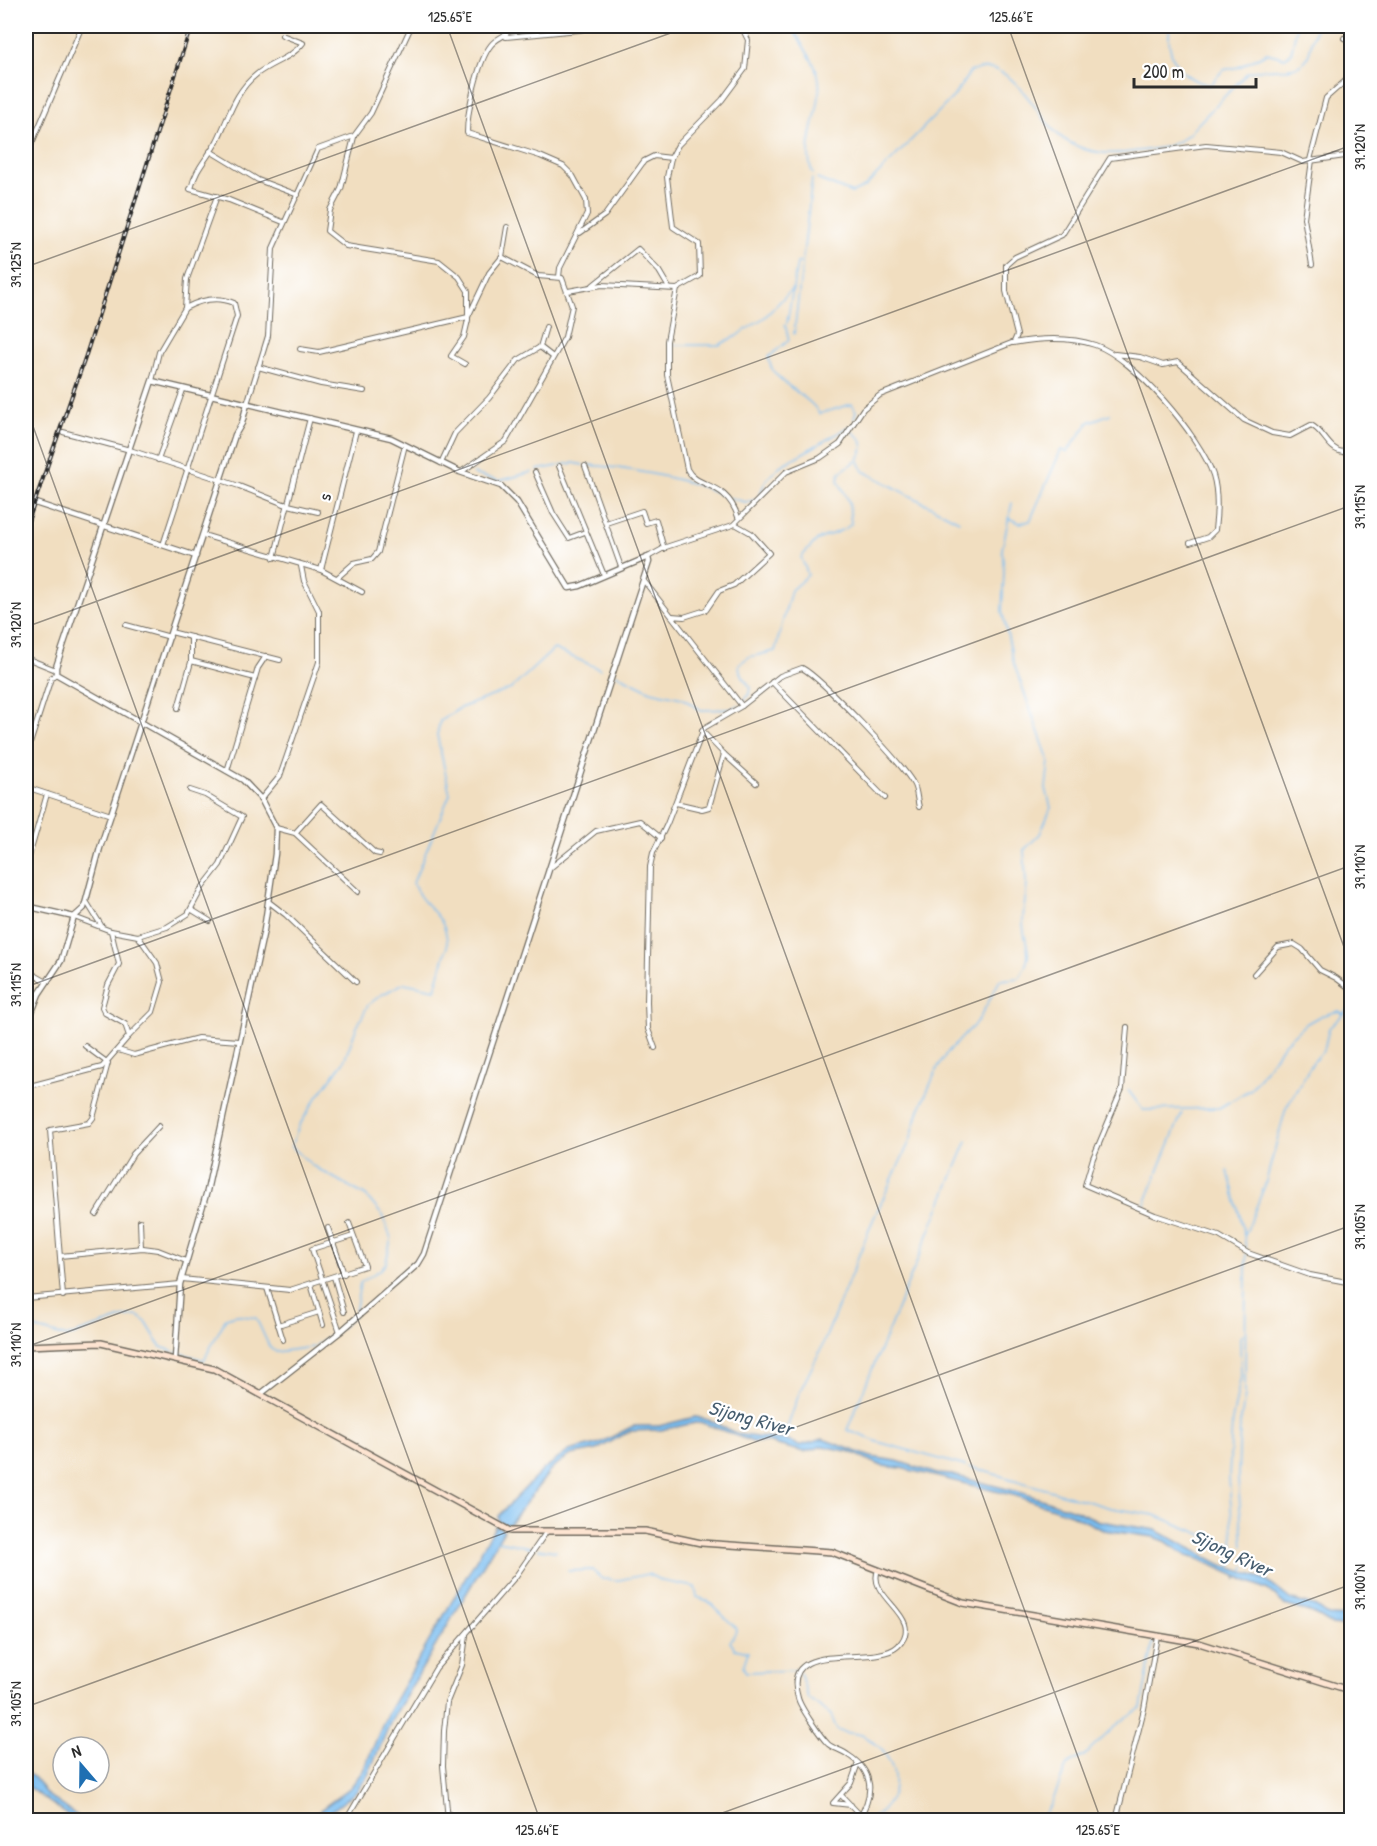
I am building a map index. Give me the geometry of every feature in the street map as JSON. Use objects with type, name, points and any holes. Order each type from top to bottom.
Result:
[{"type":"main road","points":[[26,1346],[93,1342],[175,1359],[222,1372],[507,1530],[645,1532],[707,1544],[820,1550],[836,1553],[963,1603],[1199,1643],[1352,1691]]},
{"type":"street","points":[[26,158],[82,26]]},
{"type":"street","points":[[416,26],[410,29],[371,113],[354,136],[341,189],[330,210],[327,231],[346,246],[442,262],[459,277],[468,291],[468,317],[464,337],[451,356],[465,364]]},
{"type":"street","points":[[460,472],[472,467],[508,438],[553,357],[571,318],[568,291],[560,277],[560,268],[586,218],[587,205],[580,187],[567,169],[540,156],[467,133],[476,84],[485,57],[492,44],[507,34],[511,26]]},
{"type":"street","points":[[501,38],[597,26]]},
{"type":"street","points":[[568,291],[592,285],[676,289],[700,276],[697,241],[673,227],[667,177],[670,158],[678,145],[722,100],[745,69],[748,58],[748,40],[741,26]]},
{"type":"street","points":[[282,35],[303,43],[291,55],[257,74],[245,86],[197,171],[190,189],[217,196],[283,222]]},
{"type":"street","points":[[1344,38],[1352,42]]},
{"type":"street","points":[[1312,265],[1304,218],[1311,161],[1326,98],[1352,75]]},
{"type":"street","points":[[1345,82],[1352,90]]},
{"type":"street","points":[[26,1028],[47,982],[61,961],[74,917],[83,912],[111,815],[247,404],[269,326],[273,248],[318,149],[354,136]]},
{"type":"street","points":[[1012,344],[1017,335],[1005,291],[1006,265],[1015,257],[1052,242],[1062,235],[1110,158],[1211,145],[1281,152],[1300,161],[1352,154]]},
{"type":"street","points":[[210,151],[258,180],[298,195]]},
{"type":"street","points":[[579,233],[605,215],[644,160],[654,156],[670,158]]},
{"type":"street","points":[[26,756],[130,450],[159,352],[185,308],[187,279],[217,196]]},
{"type":"street","points":[[468,317],[489,273],[502,257],[507,227]]},
{"type":"street","points":[[592,285],[638,249],[659,271],[669,288]]},
{"type":"street","points":[[502,257],[538,276],[560,277]]},
{"type":"street","points":[[676,289],[667,340],[667,375],[687,469],[693,477],[727,495],[739,518]]},
{"type":"street","points":[[163,545],[237,316],[234,303],[212,299],[185,308]]},
{"type":"street","points":[[300,349],[319,352],[468,317]]},
{"type":"street","points":[[441,463],[455,433],[489,398],[519,360],[540,347],[546,327]]},
{"type":"street","points":[[152,381],[391,438],[460,472],[507,490],[569,588],[580,586],[664,549],[735,524],[786,472],[818,459],[835,449],[848,434],[863,409],[880,395],[1012,344],[1064,338],[1095,345],[1114,354],[1155,389],[1197,446],[1211,472],[1215,490],[1215,530],[1210,536],[1190,543]]},
{"type":"street","points":[[540,347],[553,357]]},
{"type":"street","points":[[1114,354],[1140,357],[1163,365],[1178,362],[1250,423],[1272,433],[1290,436],[1311,424],[1335,450],[1343,452]]},
{"type":"street","points":[[258,366],[321,384],[364,391]]},
{"type":"street","points":[[158,460],[183,390]]},
{"type":"street","points":[[274,558],[310,418]]},
{"type":"street","name":"s","points":[[321,570],[356,431]]},
{"type":"street","points":[[63,432],[130,450],[289,505],[318,512]]},
{"type":"street","points":[[337,578],[354,563],[368,560],[378,552],[405,444]]},
{"type":"street","points":[[559,466],[604,575]]},
{"type":"street","points":[[585,466],[621,567]]},
{"type":"street","points":[[535,472],[553,513],[569,537],[585,532]]},
{"type":"street","points":[[26,500],[196,556]]},
{"type":"street","points":[[606,523],[642,511],[646,523],[656,520],[664,549]]},
{"type":"street","points":[[672,616],[684,616],[706,610],[719,591],[734,585],[770,553],[751,533],[735,524]]},
{"type":"street","points":[[203,535],[274,558],[321,570],[362,592]]},
{"type":"street","points":[[262,1393],[340,1332],[418,1264],[424,1254],[644,581],[649,565],[648,557]]},
{"type":"street","points":[[261,799],[279,776],[319,663],[319,611],[304,581],[301,566]]},
{"type":"street","points":[[644,581],[742,706]]},
{"type":"street","points":[[126,625],[191,637],[280,660]]},
{"type":"street","points":[[178,708],[191,661],[191,637]]},
{"type":"street","points":[[227,771],[255,678],[266,656]]},
{"type":"street","points":[[26,657],[243,780],[261,799],[276,828],[269,902],[207,1191],[181,1282],[175,1359]]},
{"type":"street","points":[[191,661],[255,678]]},
{"type":"street","points":[[1345,671],[1352,663]]},
{"type":"street","points":[[655,1048],[647,1021],[651,859],[702,731],[742,706],[772,682],[799,668],[808,671],[902,770],[915,787],[919,807]]},
{"type":"street","points":[[772,682],[885,798]]},
{"type":"street","points":[[702,731],[756,783]]},
{"type":"street","points":[[675,803],[702,810],[709,807],[724,754]]},
{"type":"street","points":[[26,787],[111,815]]},
{"type":"street","points":[[26,906],[74,917],[111,931],[138,936],[174,924],[192,910],[202,888],[220,865],[242,817],[205,795],[190,790]]},
{"type":"street","points":[[26,867],[47,794]]},
{"type":"street","points":[[295,833],[321,804],[375,854],[380,854]]},
{"type":"street","points":[[549,869],[600,829],[640,821],[661,838]]},
{"type":"street","points":[[276,828],[295,833],[358,892]]},
{"type":"street","points":[[86,898],[90,910],[101,926]]},
{"type":"street","points":[[269,902],[286,915],[356,982]]},
{"type":"street","points":[[192,910],[210,921]]},
{"type":"street","points":[[111,931],[119,964],[106,990],[102,1007],[105,1012],[125,1024],[129,1036]]},
{"type":"street","points":[[63,1296],[50,1130],[90,1122],[108,1063],[129,1036],[153,1012],[162,982],[157,963],[138,936]]},
{"type":"street","points":[[1254,974],[1278,947],[1294,944],[1306,952],[1320,970],[1352,990]]},
{"type":"street","points":[[26,970],[47,982]]},
{"type":"street","points":[[1127,1027],[1122,1089],[1093,1158],[1085,1185],[1155,1215],[1219,1236],[1246,1253],[1310,1275],[1352,1283]]},
{"type":"street","points":[[118,1050],[134,1055],[198,1038],[239,1041]]},
{"type":"street","points":[[85,1046],[108,1063]]},
{"type":"street","points":[[26,1087],[98,1069],[108,1063]]},
{"type":"street","points":[[96,1214],[133,1154],[159,1126]]},
{"type":"street","points":[[140,1221],[141,1248]]},
{"type":"street","points":[[26,1298],[63,1296],[181,1282],[290,1290],[365,1266],[349,1223]]},
{"type":"street","points":[[328,1228],[344,1274]]},
{"type":"street","points":[[340,1332],[312,1250],[353,1236]]},
{"type":"street","points":[[60,1256],[141,1248],[158,1250],[186,1261]]},
{"type":"street","points":[[334,1277],[344,1312]]},
{"type":"street","points":[[311,1284],[323,1325]]},
{"type":"street","points":[[267,1288],[283,1340]]},
{"type":"street","points":[[278,1324],[319,1311]]},
{"type":"street","points":[[346,1821],[420,1692],[440,1662],[516,1576],[547,1531]]},
{"type":"street","points":[[858,1821],[871,1785],[867,1772],[858,1762],[825,1741],[798,1701],[797,1680],[800,1669],[807,1663],[841,1655],[886,1653],[899,1644],[904,1635],[903,1619],[879,1589],[876,1578],[878,1570]]},
{"type":"street","points":[[448,1821],[443,1766],[444,1731],[447,1702],[462,1665],[466,1634]]},
{"type":"street","points":[[1116,1821],[1144,1709],[1156,1636]]},
{"type":"street","points":[[851,1805],[833,1803],[851,1783],[858,1762]]},
{"type":"street","points":[[841,1795],[861,1816]]},
{"type":"water","points":[[695,1417],[707,1419],[746,1436],[778,1439],[799,1446],[823,1439],[871,1457],[897,1461],[937,1474],[952,1475],[1019,1492],[1075,1510],[1099,1521],[1156,1530],[1220,1564],[1264,1579],[1290,1599],[1316,1607],[1328,1616],[1351,1617],[1351,1627],[1332,1625],[1313,1613],[1285,1605],[1268,1590],[1238,1577],[1236,1579],[1236,1576],[1187,1556],[1165,1541],[1154,1537],[1103,1530],[1071,1514],[1016,1496],[901,1468],[882,1466],[851,1452],[823,1446],[804,1452],[766,1442],[753,1442],[700,1422],[661,1430],[630,1431],[596,1450],[571,1455],[553,1467],[508,1526],[498,1521],[498,1516],[544,1469],[569,1451],[600,1443],[633,1426],[659,1426]]},
{"type":"water","points":[[496,1525],[504,1530],[391,1721],[368,1775],[357,1791],[320,1820],[290,1820],[316,1813],[351,1787],[364,1769],[387,1714]]},
{"type":"water","points":[[26,1773],[35,1778],[46,1794],[83,1820],[75,1820],[28,1787]]},
{"type":"waterway","points":[[791,26],[811,59],[819,80],[818,104],[809,151],[813,174]]},
{"type":"waterway","points":[[1170,26],[1170,47],[1177,65],[1190,77],[1210,85],[1223,70],[1239,67],[1267,53],[1285,58],[1291,53],[1297,26]]},
{"type":"waterway","points":[[1304,62],[1308,57],[1316,26]]},
{"type":"waterway","points":[[1193,129],[1247,73],[1296,67],[1302,64]]},
{"type":"waterway","points":[[889,163],[954,96],[970,72],[986,68],[1000,72],[1012,80],[1056,132],[1067,141],[1084,149],[1111,153],[1154,149],[1173,144],[1192,131]]},
{"type":"waterway","points":[[817,179],[852,193],[865,187],[887,165]]},
{"type":"waterway","points":[[794,334],[812,179]]},
{"type":"waterway","points":[[669,345],[719,345],[738,335],[765,317],[793,288],[797,263],[802,262]]},
{"type":"waterway","points":[[787,323],[793,288]]},
{"type":"waterway","points":[[785,325],[789,340],[769,357],[775,373],[808,400],[819,414],[852,404],[856,411],[854,419]]},
{"type":"waterway","points":[[1008,518],[1020,523],[1030,521],[1061,450],[1067,452],[1089,422],[1110,414]]},
{"type":"waterway","points":[[759,496],[766,480],[780,466],[849,427]]},
{"type":"waterway","points":[[845,529],[851,524],[849,502],[838,480],[840,472],[858,460],[863,448],[861,439],[852,431]]},
{"type":"waterway","points":[[859,461],[863,471],[959,521]]},
{"type":"waterway","points":[[561,465],[574,463],[583,465]]},
{"type":"waterway","points":[[587,465],[656,475],[693,484],[722,495]]},
{"type":"waterway","points":[[537,470],[558,466]]},
{"type":"waterway","points":[[473,474],[499,481],[532,472]]},
{"type":"waterway","points":[[730,498],[745,502],[756,500]]},
{"type":"waterway","points":[[1012,503],[1002,549],[1004,572],[1002,611],[1014,664],[1049,761],[1046,788],[1051,808],[1040,834],[1024,850],[1026,882]]},
{"type":"waterway","points":[[802,556],[817,540],[842,530]]},
{"type":"waterway","points":[[743,702],[749,694],[750,687],[740,672],[739,664],[749,657],[775,651],[791,590],[808,575],[801,557]]},
{"type":"waterway","points":[[447,949],[447,937],[440,919],[423,900],[413,883],[450,794],[437,735],[440,721],[460,708],[511,689],[554,649],[600,669]]},
{"type":"waterway","points":[[616,674],[651,691],[682,698],[701,710],[731,709],[739,705]]},
{"type":"waterway","name":"Sijong River","points":[[783,1440],[800,1391],[821,1349],[873,1220],[910,1141],[919,1110],[938,1067],[946,1054],[978,1021],[1000,980],[1019,978],[1024,969],[1028,955],[1023,922],[1027,884]]},
{"type":"waterway","points":[[316,1099],[344,1061],[368,1005],[404,983],[435,989],[446,951]]},
{"type":"waterway","points":[[1245,1235],[1265,1185],[1286,1108],[1313,1062],[1324,1050],[1329,1028],[1352,1006]]},
{"type":"waterway","points":[[1128,1090],[1143,1110],[1219,1108],[1251,1089],[1284,1044],[1304,1025],[1320,1016],[1339,1011],[1344,1014]]},
{"type":"waterway","points":[[315,1100],[299,1126],[291,1146],[313,1166],[366,1196],[382,1215],[391,1238],[386,1263],[360,1283],[355,1314],[340,1328]]},
{"type":"waterway","points":[[1144,1206],[1182,1113]]},
{"type":"waterway","points":[[965,1466],[878,1442],[847,1430],[967,1141]]},
{"type":"waterway","points":[[1228,1171],[1246,1249]]},
{"type":"waterway","name":"Sijong River","points":[[1243,1546],[1238,1478],[1240,1424],[1245,1396],[1246,1254]]},
{"type":"waterway","points":[[177,1352],[204,1360],[226,1318],[236,1315],[256,1318],[269,1346],[276,1352],[313,1347],[337,1331]]},
{"type":"waterway","points":[[26,1326],[67,1337],[125,1317],[138,1316],[146,1322],[161,1347],[173,1351]]},
{"type":"waterway","name":"Sijong River","points":[[1234,1551],[1229,1478],[1232,1421],[1241,1376],[1240,1337],[1243,1335]]},
{"type":"waterway","name":"Sijong River","points":[[970,1467],[1111,1508],[1155,1515],[1201,1534],[1237,1554]]},
{"type":"waterway","points":[[498,1541],[534,1548]]},
{"type":"waterway","points":[[539,1549],[556,1551]]},
{"type":"waterway","name":"Sijong River","points":[[1231,1567],[1234,1560]]},
{"type":"waterway","name":"Sijong River","points":[[1244,1571],[1245,1566]]},
{"type":"waterway","points":[[568,1571],[592,1570],[602,1579],[619,1580],[648,1574],[662,1581],[695,1587],[697,1597],[708,1601],[735,1627],[736,1631],[730,1642],[735,1649],[748,1652],[743,1667],[746,1672],[798,1670]]},
{"type":"waterway","points":[[1040,1820],[1051,1805],[1067,1765],[1085,1755],[1119,1723],[1141,1708],[1154,1638]]},
{"type":"waterway","points":[[800,1673],[808,1698],[831,1715],[837,1730],[864,1736],[879,1747],[890,1763],[894,1781],[890,1800],[871,1820]]},
{"type":"railway","points":[[26,527],[85,358],[191,26]]}]
